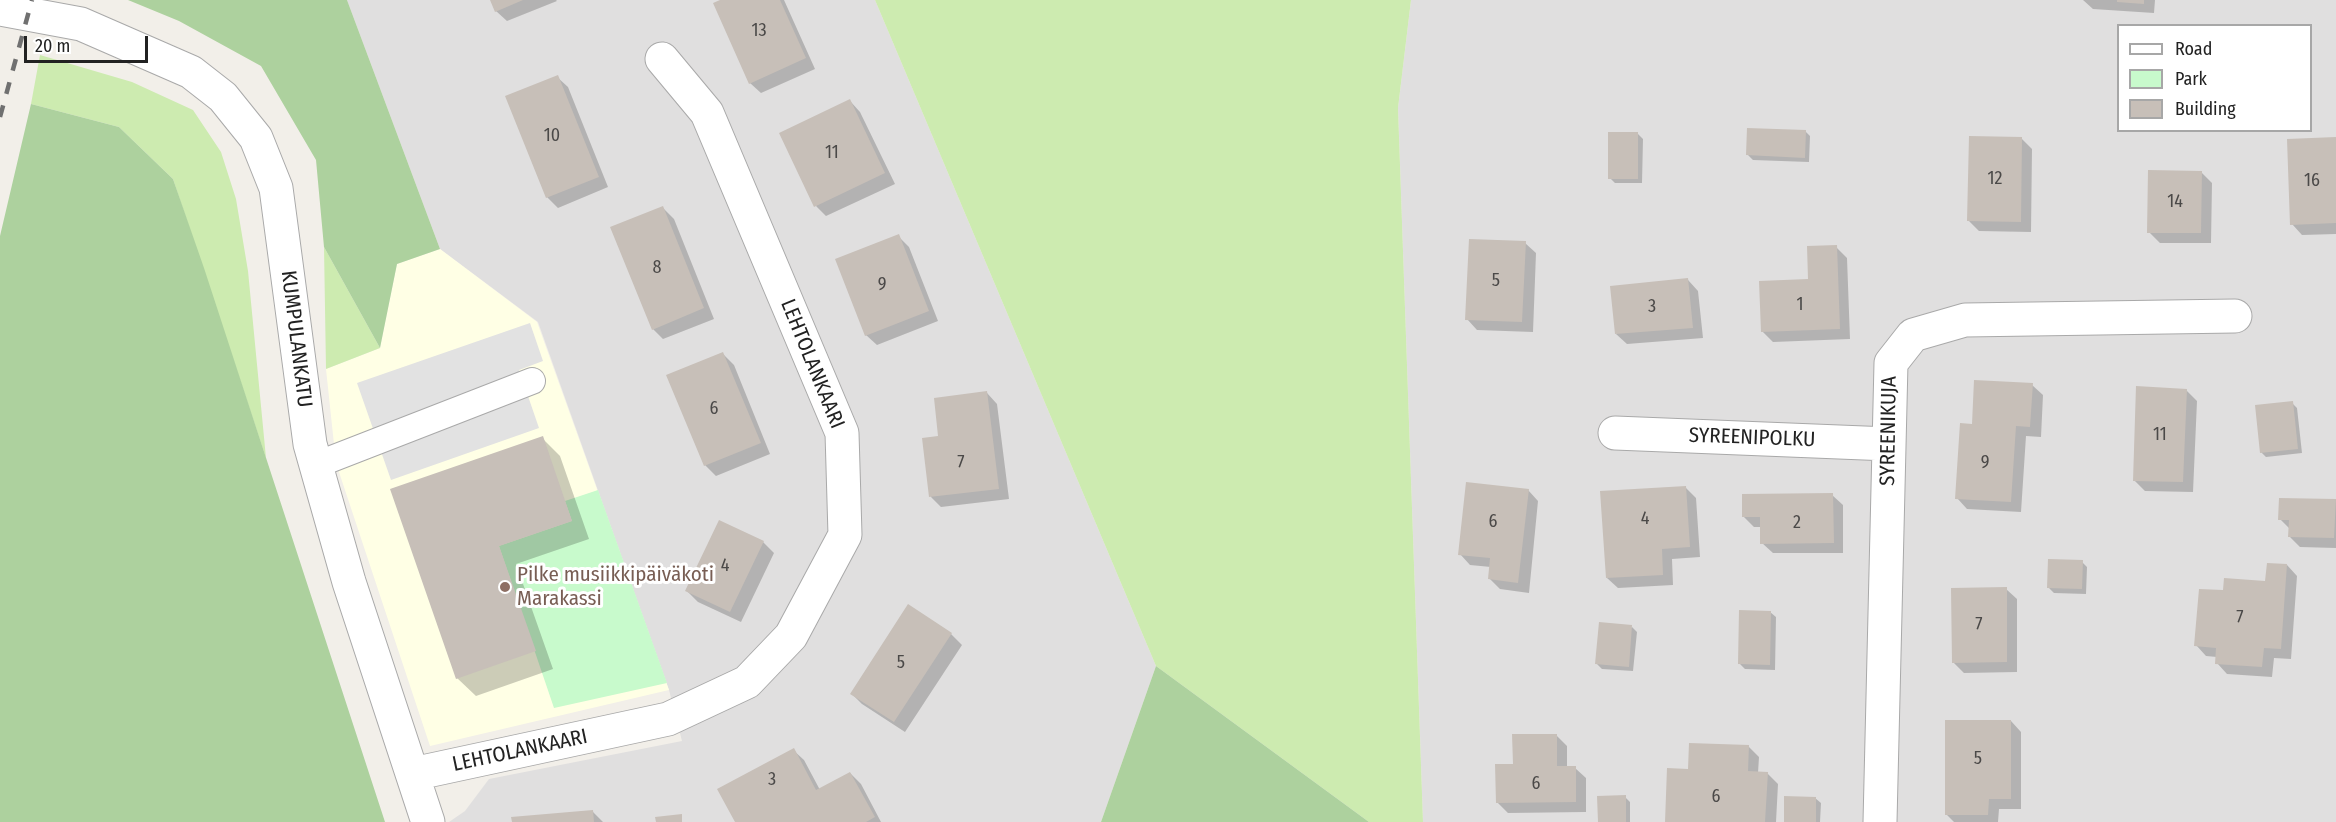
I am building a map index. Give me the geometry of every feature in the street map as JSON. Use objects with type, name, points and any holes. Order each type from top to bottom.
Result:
[{"type":"street","name":"KUMPULANKATU","points":[[0,9],[81,24],[190,72],[223,97],[256,138],[276,188],[310,444],[349,582],[428,822]]},
{"type":"street","name":"LEHTOLANKAARI","points":[[413,774],[668,719],[747,682],[792,636],[845,535],[842,434],[707,113],[662,59]]},
{"type":"street","name":"SYREENIKUJA","points":[[1880,822],[1891,363],[1913,335],[1965,320],[2235,316]]},
{"type":"street","name":"SYREENIPOLKU","points":[[1615,433],[1889,444]]},
{"type":"lane","points":[[316,465],[532,381]]},
{"type":"shaded area","points":[[347,0],[875,0],[1156,666],[1101,822],[449,822],[465,811],[489,779],[682,741],[669,690],[538,322],[440,249]]},
{"type":"shaded area","points":[[1411,0],[2336,0],[2336,822],[1423,822],[1398,108]]},
{"type":"shaded area","name":"Pilke musiikkipäiväkoti Marakassi","points":[[440,249],[537,322],[669,690],[430,746],[336,463],[326,369],[380,348],[397,264]]},
{"type":"shaded area","points":[[530,323],[543,361],[519,370],[539,428],[391,480],[357,383]]},
{"type":"green space","points":[[128,0],[347,0],[440,249],[397,264],[380,348],[324,247],[316,160],[261,66],[179,21]]},
{"type":"green space","points":[[875,0],[1411,0],[1398,108],[1423,822],[1369,822],[1156,666]]},
{"type":"green space","points":[[40,55],[132,82],[193,110],[221,152],[236,199],[248,271],[266,458],[173,179],[119,127],[31,104]]},
{"type":"green space","points":[[31,104],[119,127],[173,179],[385,822],[0,822],[0,236]]},
{"type":"green space","points":[[324,247],[380,348],[326,369]]},
{"type":"green space","points":[[598,490],[667,683],[554,708],[499,546],[572,521],[565,501]]},
{"type":"green space","points":[[1156,666],[1369,822],[1101,822]]},
{"type":"building","points":[[490,0],[523,0],[495,12]]},
{"type":"building","points":[[720,0],[780,0],[806,58],[749,84],[713,3]]},
{"type":"building","points":[[2117,0],[2144,0],[2144,4],[2117,2]]},
{"type":"building","points":[[558,75],[599,177],[546,198],[505,96]]},
{"type":"building","points":[[850,99],[885,173],[814,207],[779,133]]},
{"type":"building","points":[[1747,128],[1806,130],[1805,158],[1746,155]]},
{"type":"building","points":[[1608,132],[1638,132],[1638,179],[1608,179]]},
{"type":"building","points":[[1969,136],[2022,137],[2021,222],[1967,221]]},
{"type":"building","points":[[2336,137],[2336,223],[2290,225],[2287,139]]},
{"type":"building","points":[[2148,170],[2202,171],[2201,233],[2147,233]]},
{"type":"building","points":[[663,206],[704,308],[652,330],[610,227]]},
{"type":"building","points":[[899,234],[929,311],[865,336],[835,259]]},
{"type":"building","points":[[1469,239],[1526,241],[1522,322],[1465,320]]},
{"type":"building","points":[[1837,245],[1840,329],[1761,332],[1759,281],[1808,279],[1807,246]]},
{"type":"building","points":[[1688,278],[1693,328],[1615,334],[1610,286]]},
{"type":"building","points":[[723,352],[761,443],[704,466],[666,375]]},
{"type":"building","points":[[1974,380],[2033,383],[2030,427],[2016,426],[2011,502],[1955,499],[1960,423],[1972,424]]},
{"type":"building","points":[[2136,386],[2187,389],[2183,482],[2133,481]]},
{"type":"building","points":[[987,391],[999,489],[929,497],[922,438],[938,436],[934,398]]},
{"type":"building","points":[[2293,401],[2298,449],[2260,453],[2255,405]]},
{"type":"building","points":[[543,436],[572,521],[499,546],[536,651],[456,679],[390,489]]},
{"type":"building","points":[[1466,482],[1529,489],[1518,583],[1488,579],[1490,558],[1458,555]]},
{"type":"building","points":[[1686,486],[1690,547],[1662,549],[1663,575],[1606,578],[1600,491]]},
{"type":"building","points":[[1833,493],[1834,543],[1760,544],[1760,517],[1742,517],[1742,494]]},
{"type":"building","points":[[2279,498],[2336,499],[2334,538],[2288,537],[2289,520],[2278,520]]},
{"type":"building","points":[[719,520],[764,541],[730,612],[685,591]]},
{"type":"building","points":[[2048,559],[2083,560],[2082,589],[2047,588]]},
{"type":"building","points":[[2267,563],[2287,564],[2281,649],[2264,648],[2262,667],[2215,664],[2216,648],[2194,646],[2199,589],[2223,590],[2224,578],[2265,581]]},
{"type":"building","points":[[2007,587],[2007,662],[1952,663],[1951,588]]},
{"type":"building","points":[[908,604],[952,633],[894,722],[850,694]]},
{"type":"building","points":[[1739,610],[1771,611],[1770,665],[1738,664]]},
{"type":"building","points":[[1599,622],[1632,625],[1629,667],[1595,664]]},
{"type":"building","points":[[1945,720],[2011,720],[2011,799],[1989,799],[1988,815],[1945,815]]},
{"type":"building","points":[[1512,734],[1557,734],[1557,766],[1576,766],[1576,802],[1496,803],[1495,764],[1513,764]]},
{"type":"building","points":[[1689,743],[1749,745],[1748,771],[1768,772],[1765,822],[1665,822],[1667,768],[1688,769]]},
{"type":"building","points":[[794,748],[816,790],[850,772],[875,817],[866,822],[735,822],[717,789]]},
{"type":"building","points":[[1626,795],[1626,822],[1598,822],[1597,796]]},
{"type":"building","points":[[1784,796],[1816,797],[1816,822],[1784,822]]},
{"type":"building","points":[[593,810],[594,822],[512,822],[511,817]]},
{"type":"building","points":[[682,814],[682,822],[656,822],[655,817]]},
{"type":"railway","points":[[0,117],[32,0]]},
{"type":"place","name":"Pilke musiikkipäiväkoti Marakassi","points":[[505,587]]}]
